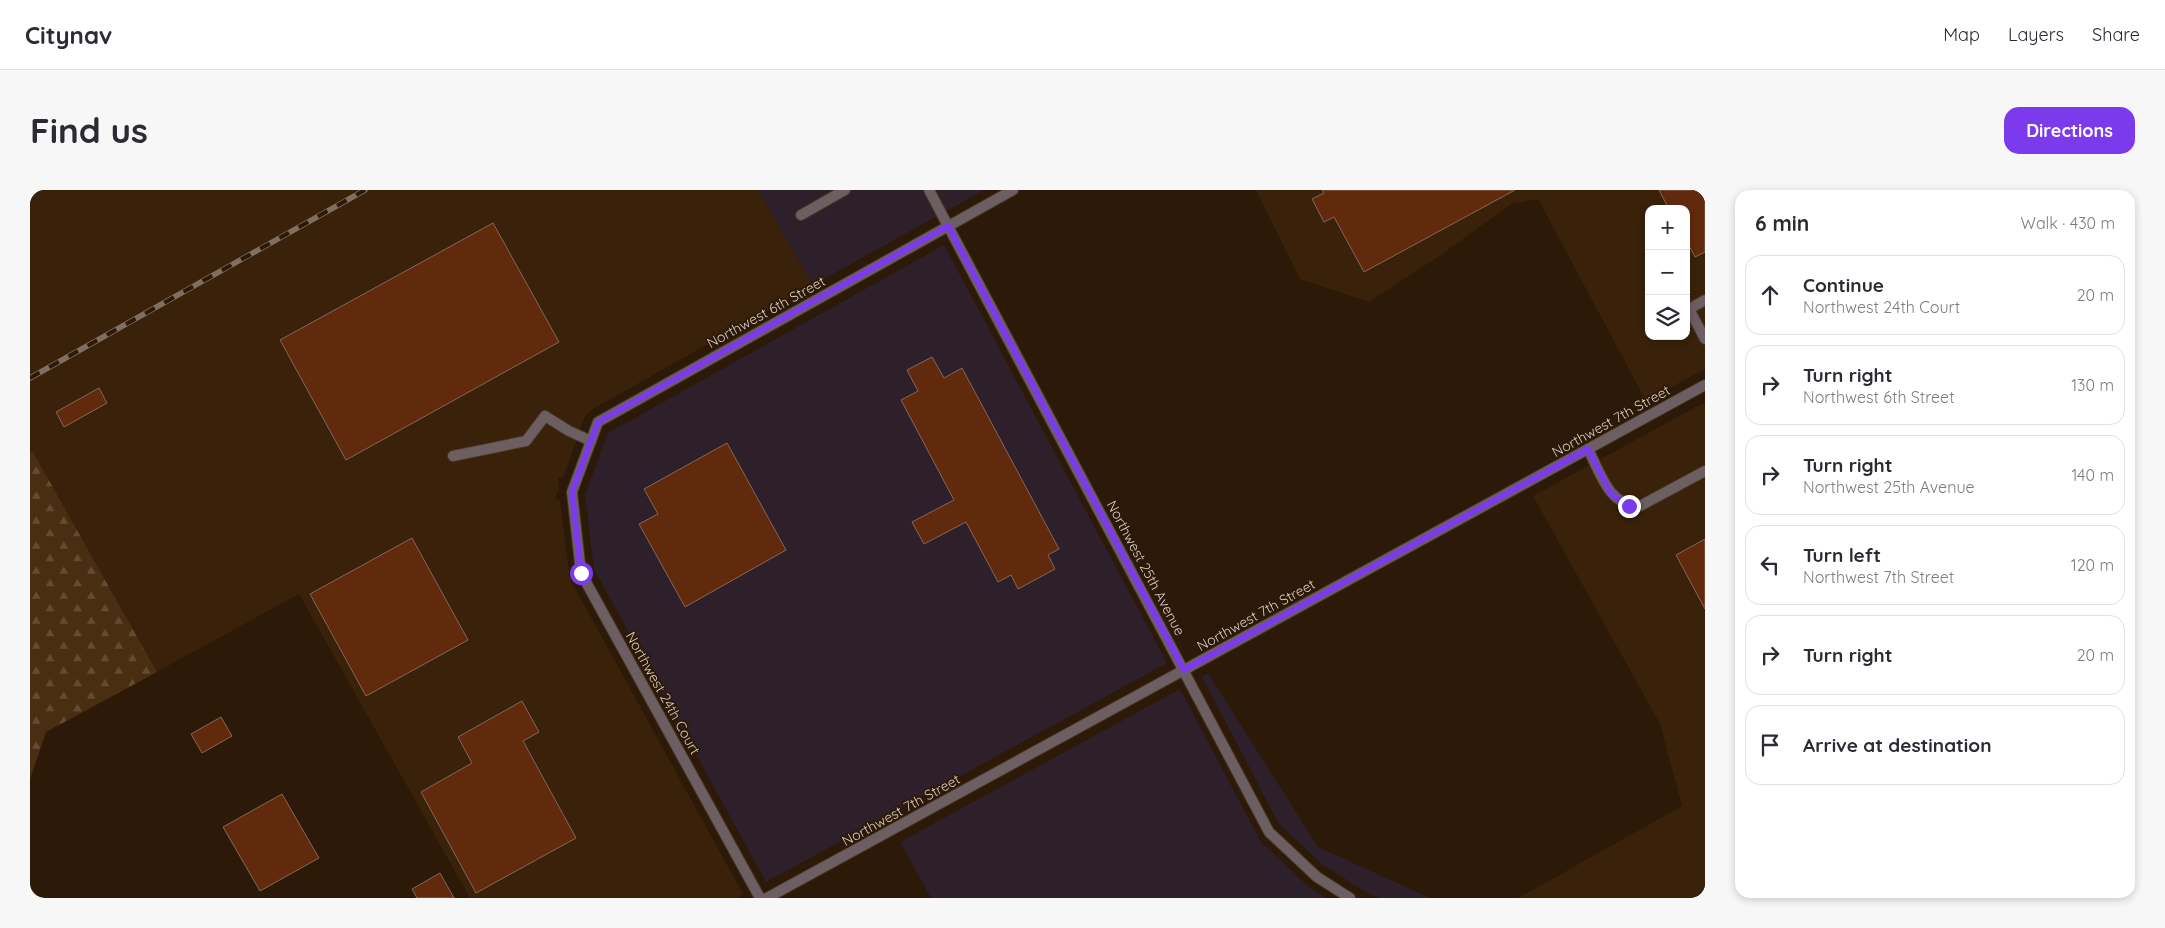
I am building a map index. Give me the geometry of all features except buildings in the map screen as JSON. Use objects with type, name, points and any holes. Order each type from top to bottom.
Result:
[{"type":"street","points":[[801,215],[845,190]]},
{"type":"street","name":"Northwest 25th Avenue","points":[[928,190],[1269,832],[1317,877],[1350,898]]},
{"type":"street","name":"Northwest 6th Street","points":[[572,492],[598,422],[1014,190]]},
{"type":"street","points":[[1705,300],[1689,309],[1705,339]]},
{"type":"street","name":"Northwest 7th Street","points":[[767,898],[1705,385]]},
{"type":"street","points":[[453,456],[526,442],[545,416],[569,431],[591,441]]},
{"type":"street","points":[[1588,449],[1611,494],[1629,506],[1640,506],[1705,471]]},
{"type":"street","name":"Northwest 24th Court","points":[[572,492],[581,573],[760,898]]},
{"type":"shaded area","points":[[30,190],[758,190],[813,285],[591,410],[585,416],[563,478],[558,478],[559,489],[555,498],[560,501],[570,579],[743,894],[737,898],[470,898],[299,594],[157,672],[33,452],[30,453]]},
{"type":"shaded area","points":[[758,190],[984,190],[813,285]]},
{"type":"shaded area","points":[[1256,190],[1705,190],[1705,369],[1646,401],[1538,199],[1511,204],[1441,255],[1369,302],[1300,279]]},
{"type":"shaded area","points":[[944,245],[1167,663],[766,882],[594,569],[585,495],[608,433]]},
{"type":"shaded area","points":[[1705,402],[1705,898],[1518,898],[1682,806],[1660,724],[1533,496]]},
{"type":"shaded area","points":[[1208,673],[1318,847],[1430,898],[1381,898],[1369,894],[1323,865],[1279,824],[1202,677]]},
{"type":"shaded area","points":[[1180,689],[1261,842],[1309,887],[1326,898],[931,898],[900,842]]},
{"type":"green space","points":[[33,452],[157,672],[46,732],[30,779],[30,453]]},
{"type":"railway","points":[[30,378],[365,190]]},
{"type":"route","points":[[581,573],[572,492],[598,422],[948,226],[1184,670],[1588,449],[1611,494],[1629,506]]}]
